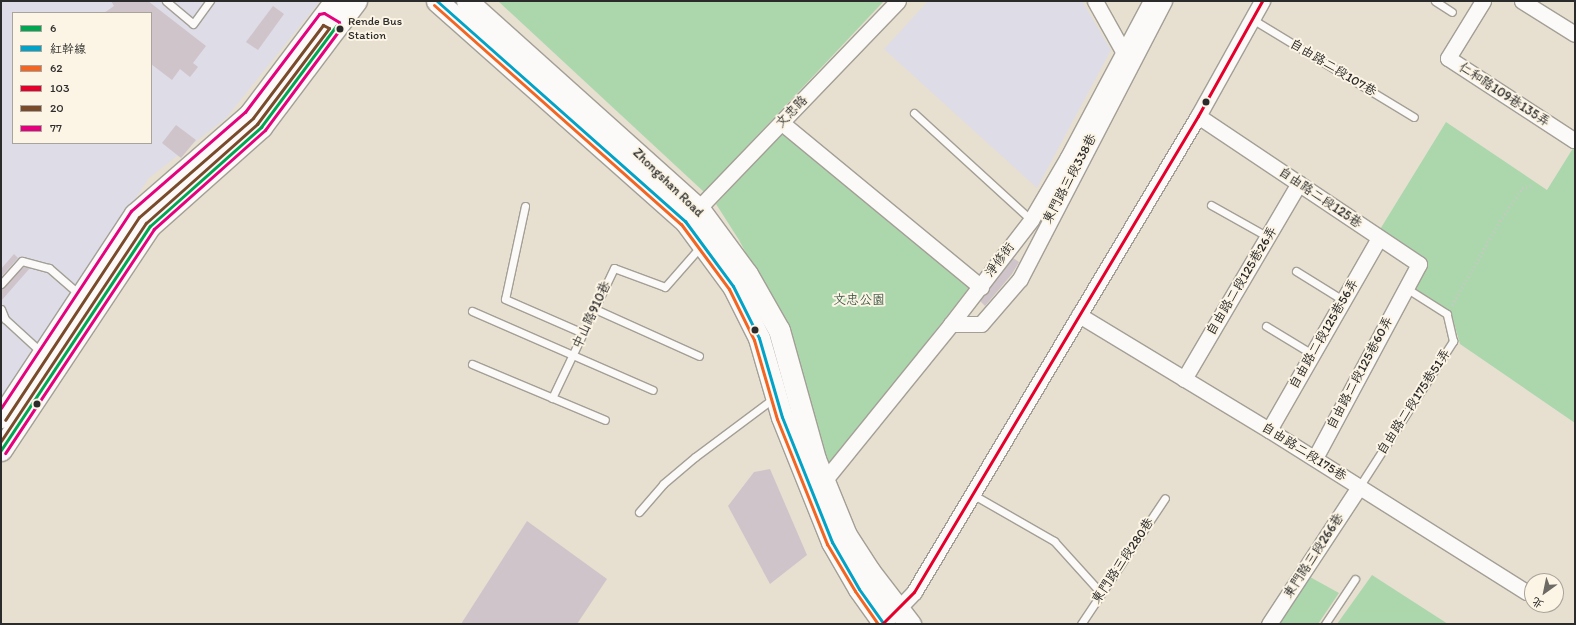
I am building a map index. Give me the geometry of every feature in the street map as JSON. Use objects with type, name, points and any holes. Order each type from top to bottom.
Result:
[{"type":"main road","points":[[1,450],[50,358],[88,300],[150,226],[261,126],[329,22],[335,1]]},
{"type":"main road","points":[[329,22],[356,1]]},
{"type":"main road","name":"Zhongshan Road","points":[[437,1],[692,215],[702,244],[733,286],[787,394],[815,459],[816,484],[846,536],[891,621]]},
{"type":"main road","name":"Zhongshan Road","points":[[467,1],[692,215],[747,274],[779,330],[787,394]]},
{"type":"main road","points":[[1,416],[50,358]]},
{"type":"street","name":"文忠路","points":[[692,215],[898,1]]},
{"type":"street","points":[[1095,1],[1123,50]]},
{"type":"street","name":"淨修街","points":[[816,484],[951,324],[981,287],[1031,220],[1068,157],[1123,50],[1151,1]]},
{"type":"street","name":"東門路三段338巷","points":[[951,324],[981,324],[1020,279],[1164,1]]},
{"type":"street","points":[[891,621],[914,592],[1198,116],[1262,1]]},
{"type":"street","name":"仁和路109巷135弄","points":[[1483,1],[1448,58],[1574,140],[1575,138]]},
{"type":"street","points":[[1522,1],[1575,34]]},
{"type":"street","name":"自由路二段125巷","points":[[1198,116],[1418,264],[1406,288]]},
{"type":"street","points":[[782,123],[981,287]]},
{"type":"street","name":"自由路二段125巷26弄","points":[[1184,379],[1299,183]]},
{"type":"street","name":"自由路二段125巷56弄","points":[[1269,430],[1379,238]]},
{"type":"street","name":"自由路二段125巷60弄","points":[[1315,458],[1406,288]]},
{"type":"street","name":"自由路二段175巷","points":[[1079,315],[1315,458],[1524,591]]},
{"type":"street","name":"東門路三段266巷","points":[[1269,624],[1359,487]]},
{"type":"lane","points":[[166,1],[194,24],[210,1]]},
{"type":"lane","points":[[1435,1],[1452,12]]},
{"type":"lane","name":"自由路二段107巷","points":[[1252,19],[1414,117]]},
{"type":"lane","points":[[914,113],[1031,220]]},
{"type":"lane","points":[[1211,205],[1268,237]]},
{"type":"lane","points":[[526,206],[504,299],[583,332]]},
{"type":"lane","name":"中山路910巷","points":[[552,398],[614,268],[665,288],[702,244]]},
{"type":"lane","points":[[1,284],[22,261],[49,268],[88,300]]},
{"type":"lane","points":[[1296,271],[1343,300]]},
{"type":"lane","points":[[1406,288],[1447,314]]},
{"type":"lane","points":[[1,309],[5,319],[50,358]]},
{"type":"lane","points":[[595,309],[699,356]]},
{"type":"lane","points":[[472,311],[572,356],[653,390]]},
{"type":"lane","name":"自由路二段175巷51弄","points":[[1359,487],[1453,341],[1447,314]]},
{"type":"lane","points":[[1266,326],[1312,354]]},
{"type":"lane","points":[[472,364],[605,420]]},
{"type":"lane","points":[[639,512],[663,484],[695,457],[787,394]]},
{"type":"lane","points":[[972,494],[1054,541],[1101,593]]},
{"type":"lane","name":"東門路三段280巷","points":[[1081,624],[1165,498]]},
{"type":"lane","points":[[1325,624],[1355,579]]},
{"type":"path","points":[[1447,314],[1500,221],[1522,188],[1532,185]]},
{"type":"shaded area","points":[[1,1],[320,1],[226,118],[149,178],[1,398]]},
{"type":"shaded area","points":[[928,1],[1082,1],[1111,50],[1037,188],[884,49]]},
{"type":"green space","points":[[498,1],[884,1],[704,192]]},
{"type":"green space","points":[[1446,122],[1547,190],[1575,145],[1575,423],[1460,344],[1451,313],[1409,287],[1423,262],[1379,231]]},
{"type":"green space","name":"文忠公園","points":[[783,133],[969,288],[825,471],[806,385],[780,317],[739,240],[716,204]]},
{"type":"green space","points":[[1372,575],[1448,624],[1337,624]]},
{"type":"green space","points":[[1310,577],[1339,593],[1318,624],[1277,624]]},
{"type":"building","points":[[111,1],[148,1],[206,46],[193,63],[198,67],[190,77],[180,69],[172,80],[152,65],[152,12],[105,12],[114,6]]},
{"type":"building","points":[[273,6],[284,14],[258,50],[246,42]]},
{"type":"building","points":[[176,125],[196,140],[181,158],[162,143]]},
{"type":"building","points":[[14,254],[18,258],[1,277],[1,269]]},
{"type":"building","points":[[1013,258],[1019,262],[1012,274],[985,306],[980,301]]},
{"type":"building","points":[[24,267],[30,268],[1,301],[1,289]]},
{"type":"building","points":[[770,469],[807,555],[770,584],[728,506],[754,472]]},
{"type":"building","points":[[527,521],[607,579],[577,624],[461,624]]},
{"type":"transit line","name":"紅幹線","points":[[437,1],[685,221],[733,286],[759,338],[782,417],[832,542],[859,589],[884,624]]},
{"type":"transit line","name":"103","points":[[882,624],[914,592],[1198,116],[1262,1]]},
{"type":"transit line","name":"62","points":[[434,5],[681,224],[729,289],[754,340],[777,419],[827,544],[855,591],[878,624]]},
{"type":"transit line","name":"77","points":[[1,408],[131,211],[245,112],[319,14],[324,13],[339,22],[340,29],[265,130],[154,229],[5,453]]},
{"type":"transit line","name":"20","points":[[1,441],[146,223],[257,124],[329,28],[323,25],[253,118],[139,217],[5,420]]},
{"type":"transit line","name":"6","points":[[1,450],[150,226],[261,127],[336,26]]},
{"type":"place","name":"Rende Bus Station","points":[[340,29]]}]
